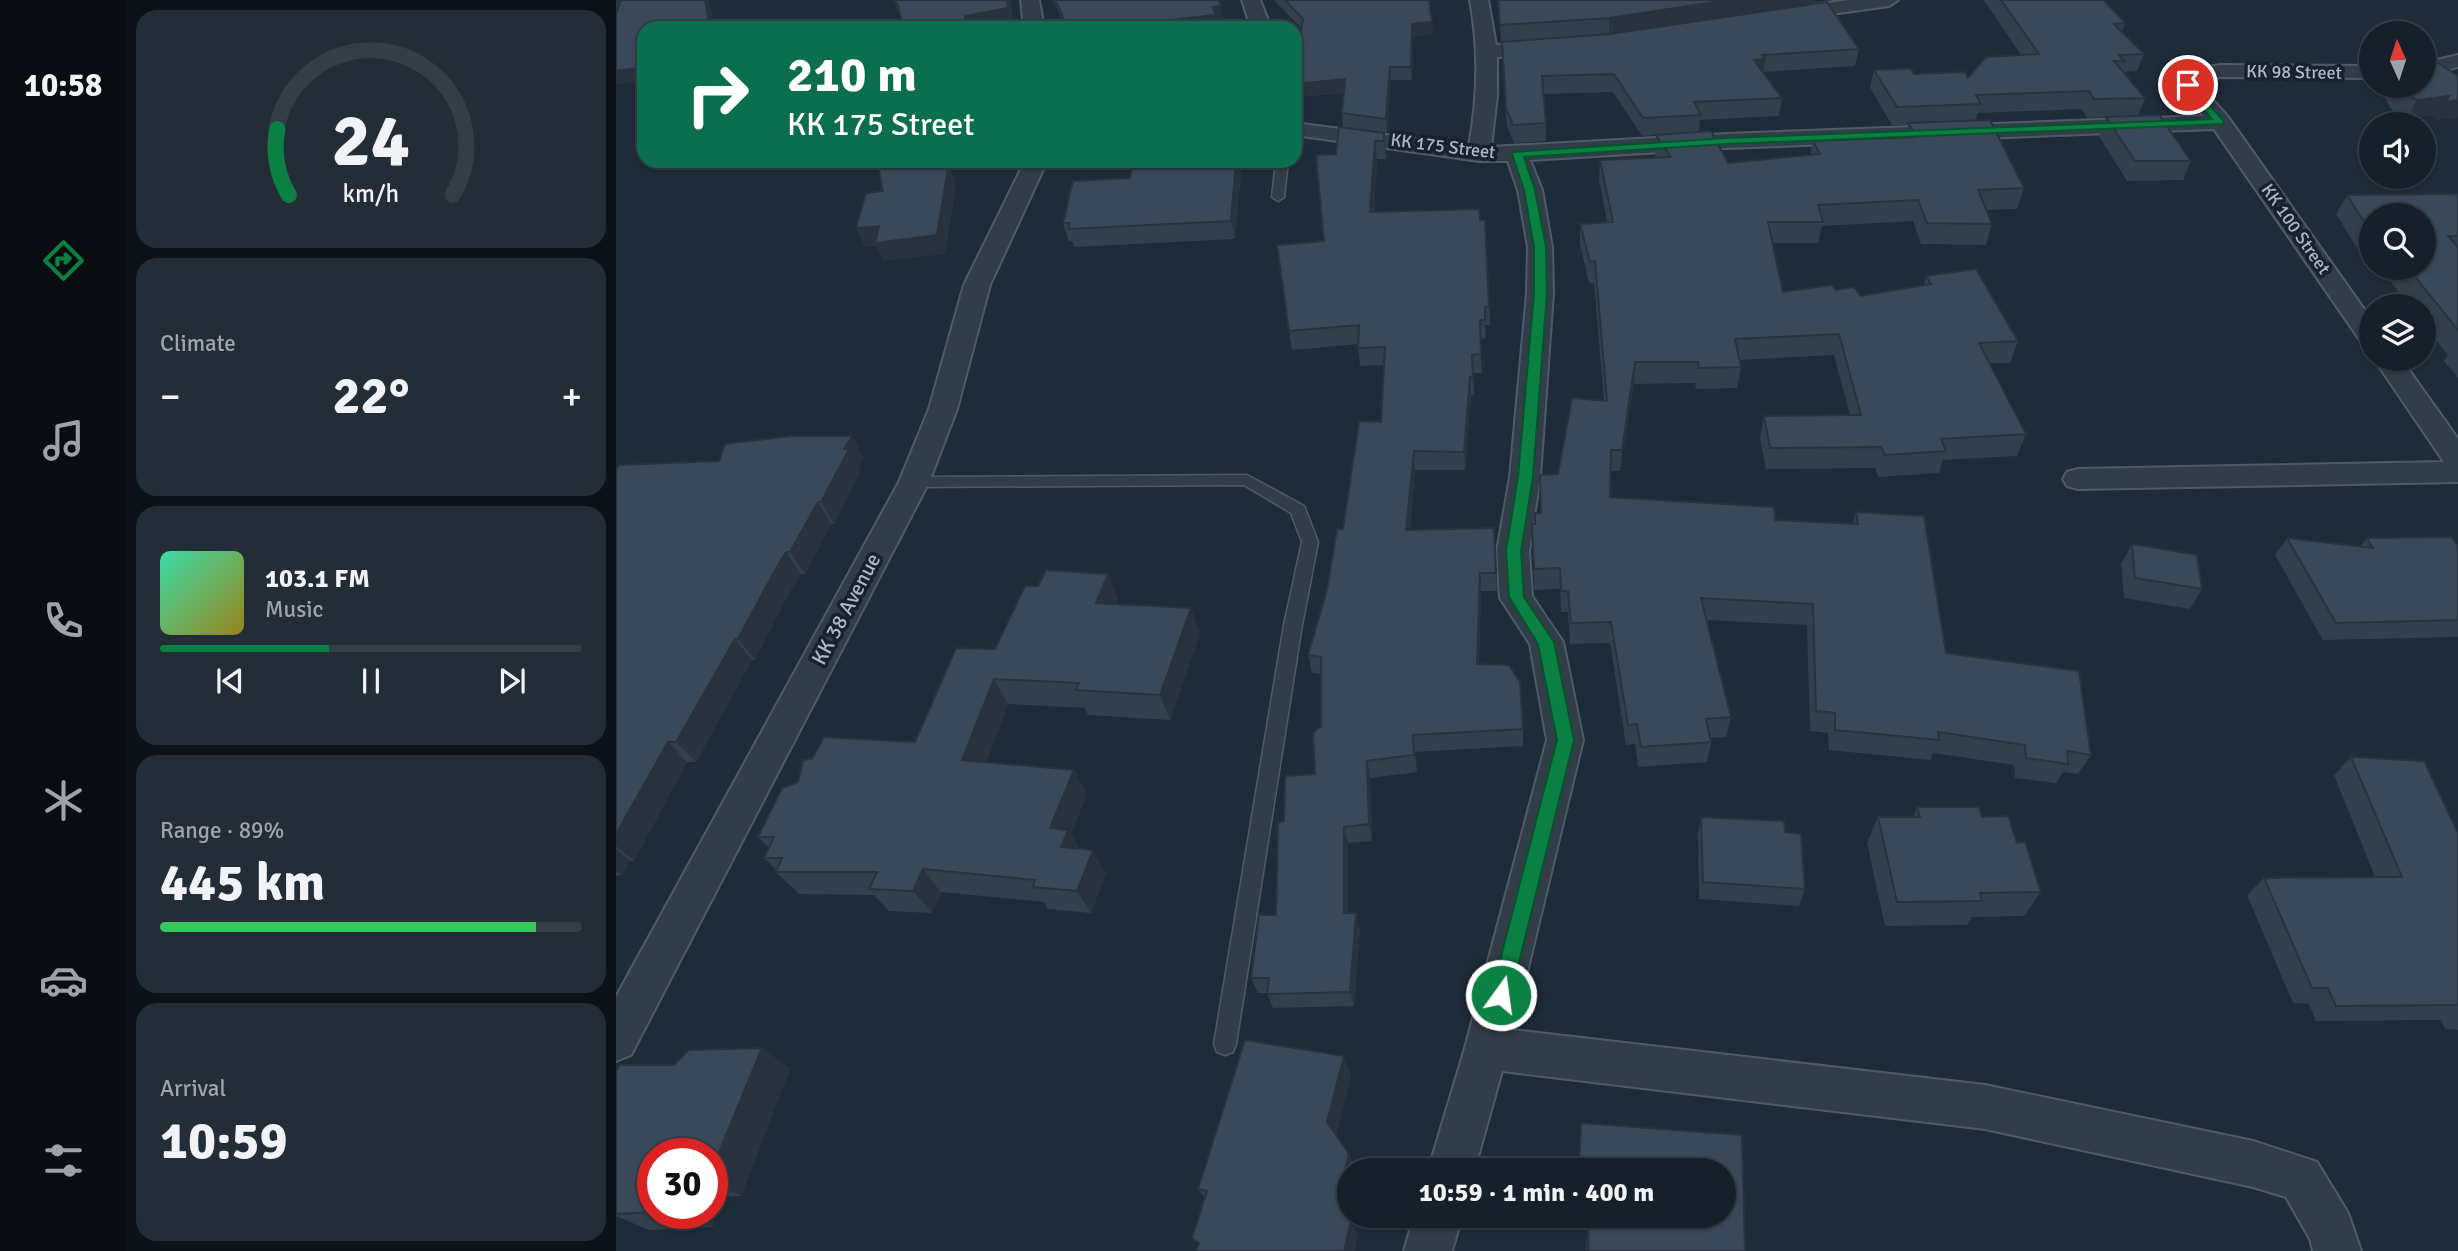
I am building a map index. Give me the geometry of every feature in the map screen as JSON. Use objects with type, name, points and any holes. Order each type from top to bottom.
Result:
[{"type":"street","points":[[1030,0],[1033,21]]},
{"type":"street","points":[[1251,0],[1258,21]]},
{"type":"street","points":[[1479,0],[1487,52],[1483,130],[1479,154]]},
{"type":"street","points":[[1767,17],[1889,0]]},
{"type":"street","points":[[1487,52],[1568,46]]},
{"type":"street","points":[[2436,66],[2458,61]]},
{"type":"street","name":"KK 98 Street","points":[[2220,122],[2188,85],[2193,75],[2220,71],[2359,72]]},
{"type":"street","name":"KK 175 Street","points":[[1302,129],[1479,154],[1517,154],[1727,141],[2220,122]]},
{"type":"street","name":"KK 100 Street","points":[[2220,122],[2359,320]]},
{"type":"street","points":[[1455,1158],[1487,1048],[1565,740],[1546,642],[1516,597],[1513,551],[1525,477],[1541,293],[1540,247],[1530,190],[1517,154]]},
{"type":"street","name":"KK 38 Avenue","points":[[616,1040],[914,482],[943,409],[977,285],[1033,168]]},
{"type":"street","points":[[2395,371],[2458,460]]},
{"type":"street","points":[[2078,479],[2458,472]]},
{"type":"street","points":[[1487,1048],[1985,1107],[2253,1164],[2301,1178],[2331,1230],[2337,1251]]},
{"type":"street","points":[[1428,1251],[1435,1228]]},
{"type":"lane","points":[[1278,197],[1281,168]]},
{"type":"lane","points":[[914,482],[1247,480],[1298,509],[1310,542],[1293,625],[1225,1044]]},
{"type":"building","points":[[621,0],[705,0],[709,21],[637,21],[637,68],[616,71],[616,15]]},
{"type":"building","points":[[896,0],[1007,0],[1008,8],[965,16],[966,21],[902,21]]},
{"type":"building","points":[[1055,0],[1219,0],[1221,6],[1213,7],[1215,15],[1161,21],[1065,21]]},
{"type":"building","points":[[1285,0],[1429,0],[1432,22],[1412,24],[1411,67],[1390,67],[1386,119],[1342,113],[1345,79],[1302,83],[1303,19]]},
{"type":"building","points":[[1498,0],[1728,0],[1609,18],[1500,25]]},
{"type":"building","points":[[2001,0],[2104,0],[2125,23],[2114,24],[2144,54],[2119,55],[2124,61],[2114,61],[2145,98],[2094,99],[2089,91],[1976,95],[1981,104],[1897,107],[1874,70],[1911,68],[1914,74],[1965,72],[1968,78],[1986,57],[2039,54]]},
{"type":"building","points":[[1827,2],[1859,49],[1762,55],[1765,59],[1754,60],[1782,98],[1694,102],[1701,115],[1643,118],[1614,74],[1542,76],[1546,123],[1513,125],[1506,108],[1502,42],[1610,34]]},
{"type":"building","points":[[2436,62],[2458,76],[2458,100],[2446,102],[2449,96],[2436,98]]},
{"type":"building","points":[[2159,115],[2191,161],[2135,161],[2106,117]]},
{"type":"building","points":[[1990,120],[2024,188],[1978,190],[1992,224],[1927,223],[1918,200],[1818,205],[1823,222],[1768,222],[1783,292],[1832,285],[1836,290],[1854,287],[1861,296],[1931,284],[1926,276],[1976,269],[2018,341],[1979,343],[2026,434],[1941,439],[1946,451],[1885,455],[1881,447],[1770,448],[1764,416],[1861,415],[1839,334],[1735,339],[1741,367],[1699,368],[1698,362],[1635,362],[1622,450],[1611,450],[1610,497],[1774,507],[1775,520],[1858,524],[1856,512],[1924,516],[1946,653],[2079,671],[2091,755],[2067,751],[2068,764],[2026,758],[2025,745],[1938,732],[1939,740],[1835,730],[1835,713],[1816,711],[1813,604],[1701,598],[1731,717],[1706,719],[1711,742],[1641,747],[1637,724],[1628,725],[1611,622],[1571,623],[1568,591],[1561,591],[1560,568],[1534,569],[1532,524],[1535,524],[1535,513],[1541,513],[1540,475],[1558,474],[1572,398],[1607,401],[1595,261],[1590,262],[1580,224],[1613,222],[1600,160],[1671,157],[1656,135],[1711,131],[1728,163],[1820,154],[1813,141],[1917,137],[1908,123]]},
{"type":"building","points":[[1339,127],[1384,133],[1384,141],[1375,141],[1370,212],[1479,209],[1480,220],[1485,220],[1489,307],[1485,307],[1485,320],[1480,320],[1481,354],[1472,355],[1473,377],[1470,377],[1464,452],[1414,451],[1406,530],[1494,528],[1496,573],[1480,573],[1477,664],[1509,665],[1520,682],[1523,729],[1413,735],[1414,755],[1367,761],[1369,824],[1344,827],[1344,913],[1356,913],[1350,992],[1267,994],[1269,978],[1251,978],[1259,915],[1276,915],[1278,823],[1284,821],[1285,776],[1315,774],[1313,733],[1321,726],[1321,657],[1308,655],[1327,590],[1337,529],[1343,529],[1359,421],[1381,422],[1385,347],[1358,348],[1359,325],[1289,331],[1277,245],[1324,241],[1316,155],[1336,154]]},
{"type":"building","points":[[878,168],[948,168],[937,235],[875,243],[879,226],[856,228],[866,193],[883,191]]},
{"type":"building","points":[[1132,168],[1235,168],[1231,221],[1068,229],[1070,223],[1063,223],[1073,181],[1130,178]]},
{"type":"building","points":[[2458,194],[2458,236],[2448,236],[2458,247],[2458,330],[2436,303],[2436,294],[2429,294],[2418,280],[2436,280],[2436,203],[2359,203],[2359,214],[2347,195]]},
{"type":"building","points":[[791,436],[852,436],[844,449],[849,449],[821,502],[818,502],[790,552],[786,552],[775,570],[738,639],[735,639],[676,742],[668,742],[616,834],[616,468],[619,465],[719,461],[725,444]]},
{"type":"building","points":[[2451,537],[2458,546],[2458,620],[2336,623],[2287,538],[2373,548],[2367,538]]},
{"type":"building","points":[[2132,544],[2197,555],[2202,589],[2135,578]]},
{"type":"building","points":[[1046,570],[1108,574],[1096,603],[1191,608],[1160,695],[1076,690],[1079,683],[994,679],[962,760],[1074,770],[1050,828],[1068,830],[1061,847],[1093,850],[1077,891],[1033,887],[1035,880],[923,869],[913,891],[869,889],[877,872],[776,872],[782,858],[764,858],[774,837],[758,837],[782,788],[798,782],[803,760],[812,759],[824,737],[915,742],[956,648],[995,649],[1025,586],[1038,586]]},
{"type":"building","points":[[2351,757],[2424,761],[2458,833],[2458,1005],[2336,1006],[2328,988],[2312,988],[2264,878],[2402,877]]},
{"type":"building","points":[[1917,807],[1979,807],[1982,817],[2008,816],[2017,843],[2025,842],[2041,892],[1980,893],[1982,901],[1897,902],[1878,817],[1920,817]]},
{"type":"building","points":[[1701,817],[1784,821],[1785,832],[1801,834],[1805,889],[1703,882]]},
{"type":"building","points":[[1245,1040],[1344,1056],[1327,1122],[1349,1154],[1348,1158],[1337,1158],[1337,1228],[1349,1228],[1344,1251],[1196,1251],[1199,1243],[1192,1238],[1207,1191],[1198,1189]]},
{"type":"building","points":[[762,1048],[725,1138],[637,1138],[637,1213],[616,1214],[616,1072],[620,1065],[674,1065],[689,1050]]},
{"type":"building","points":[[1581,1123],[1742,1135],[1745,1251],[1588,1251],[1589,1228],[1736,1228],[1736,1158],[1580,1158]]},
{"type":"route","points":[[1501,995],[1565,740],[1546,642],[1516,597],[1513,551],[1525,477],[1541,293],[1540,247],[1530,190],[1517,154],[1727,141],[2220,122],[2188,85]]}]
